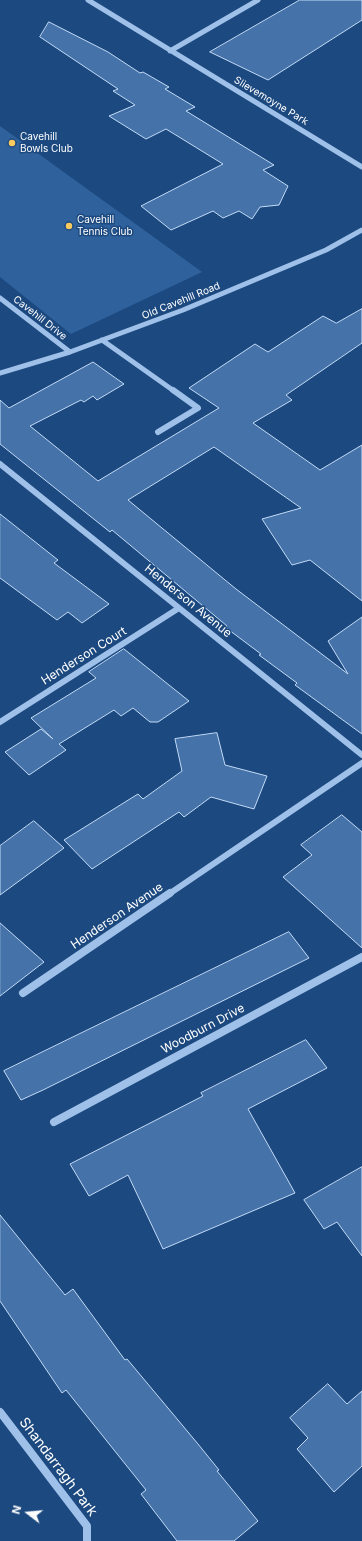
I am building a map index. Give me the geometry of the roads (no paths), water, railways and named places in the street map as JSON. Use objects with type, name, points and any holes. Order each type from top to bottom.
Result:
[{"type":"street","name":"Slievemoyne Park","points":[[88,0],[362,167]]},
{"type":"street","points":[[170,51],[258,0]]},
{"type":"street","name":"Old Cavehill Road","points":[[0,373],[70,352],[183,310],[312,256],[362,230]]},
{"type":"street","name":"Cavehill Drive","points":[[0,298],[70,352]]},
{"type":"street","points":[[102,340],[198,408],[158,432]]},
{"type":"street","name":"Henderson Avenue","points":[[0,464],[362,755]]},
{"type":"street","name":"Henderson Court","points":[[0,722],[179,608]]},
{"type":"street","name":"Henderson Avenue","points":[[23,993],[362,763]]},
{"type":"street","name":"Woodburn Drive","points":[[54,1122],[362,957]]},
{"type":"street","name":"Shandarragh Park","points":[[0,1412],[86,1526],[87,1541]]},
{"type":"place","name":"Cavehill Bowls Club","points":[[12,143]]},
{"type":"place","name":"Cavehill Tennis Club","points":[[69,226]]}]
